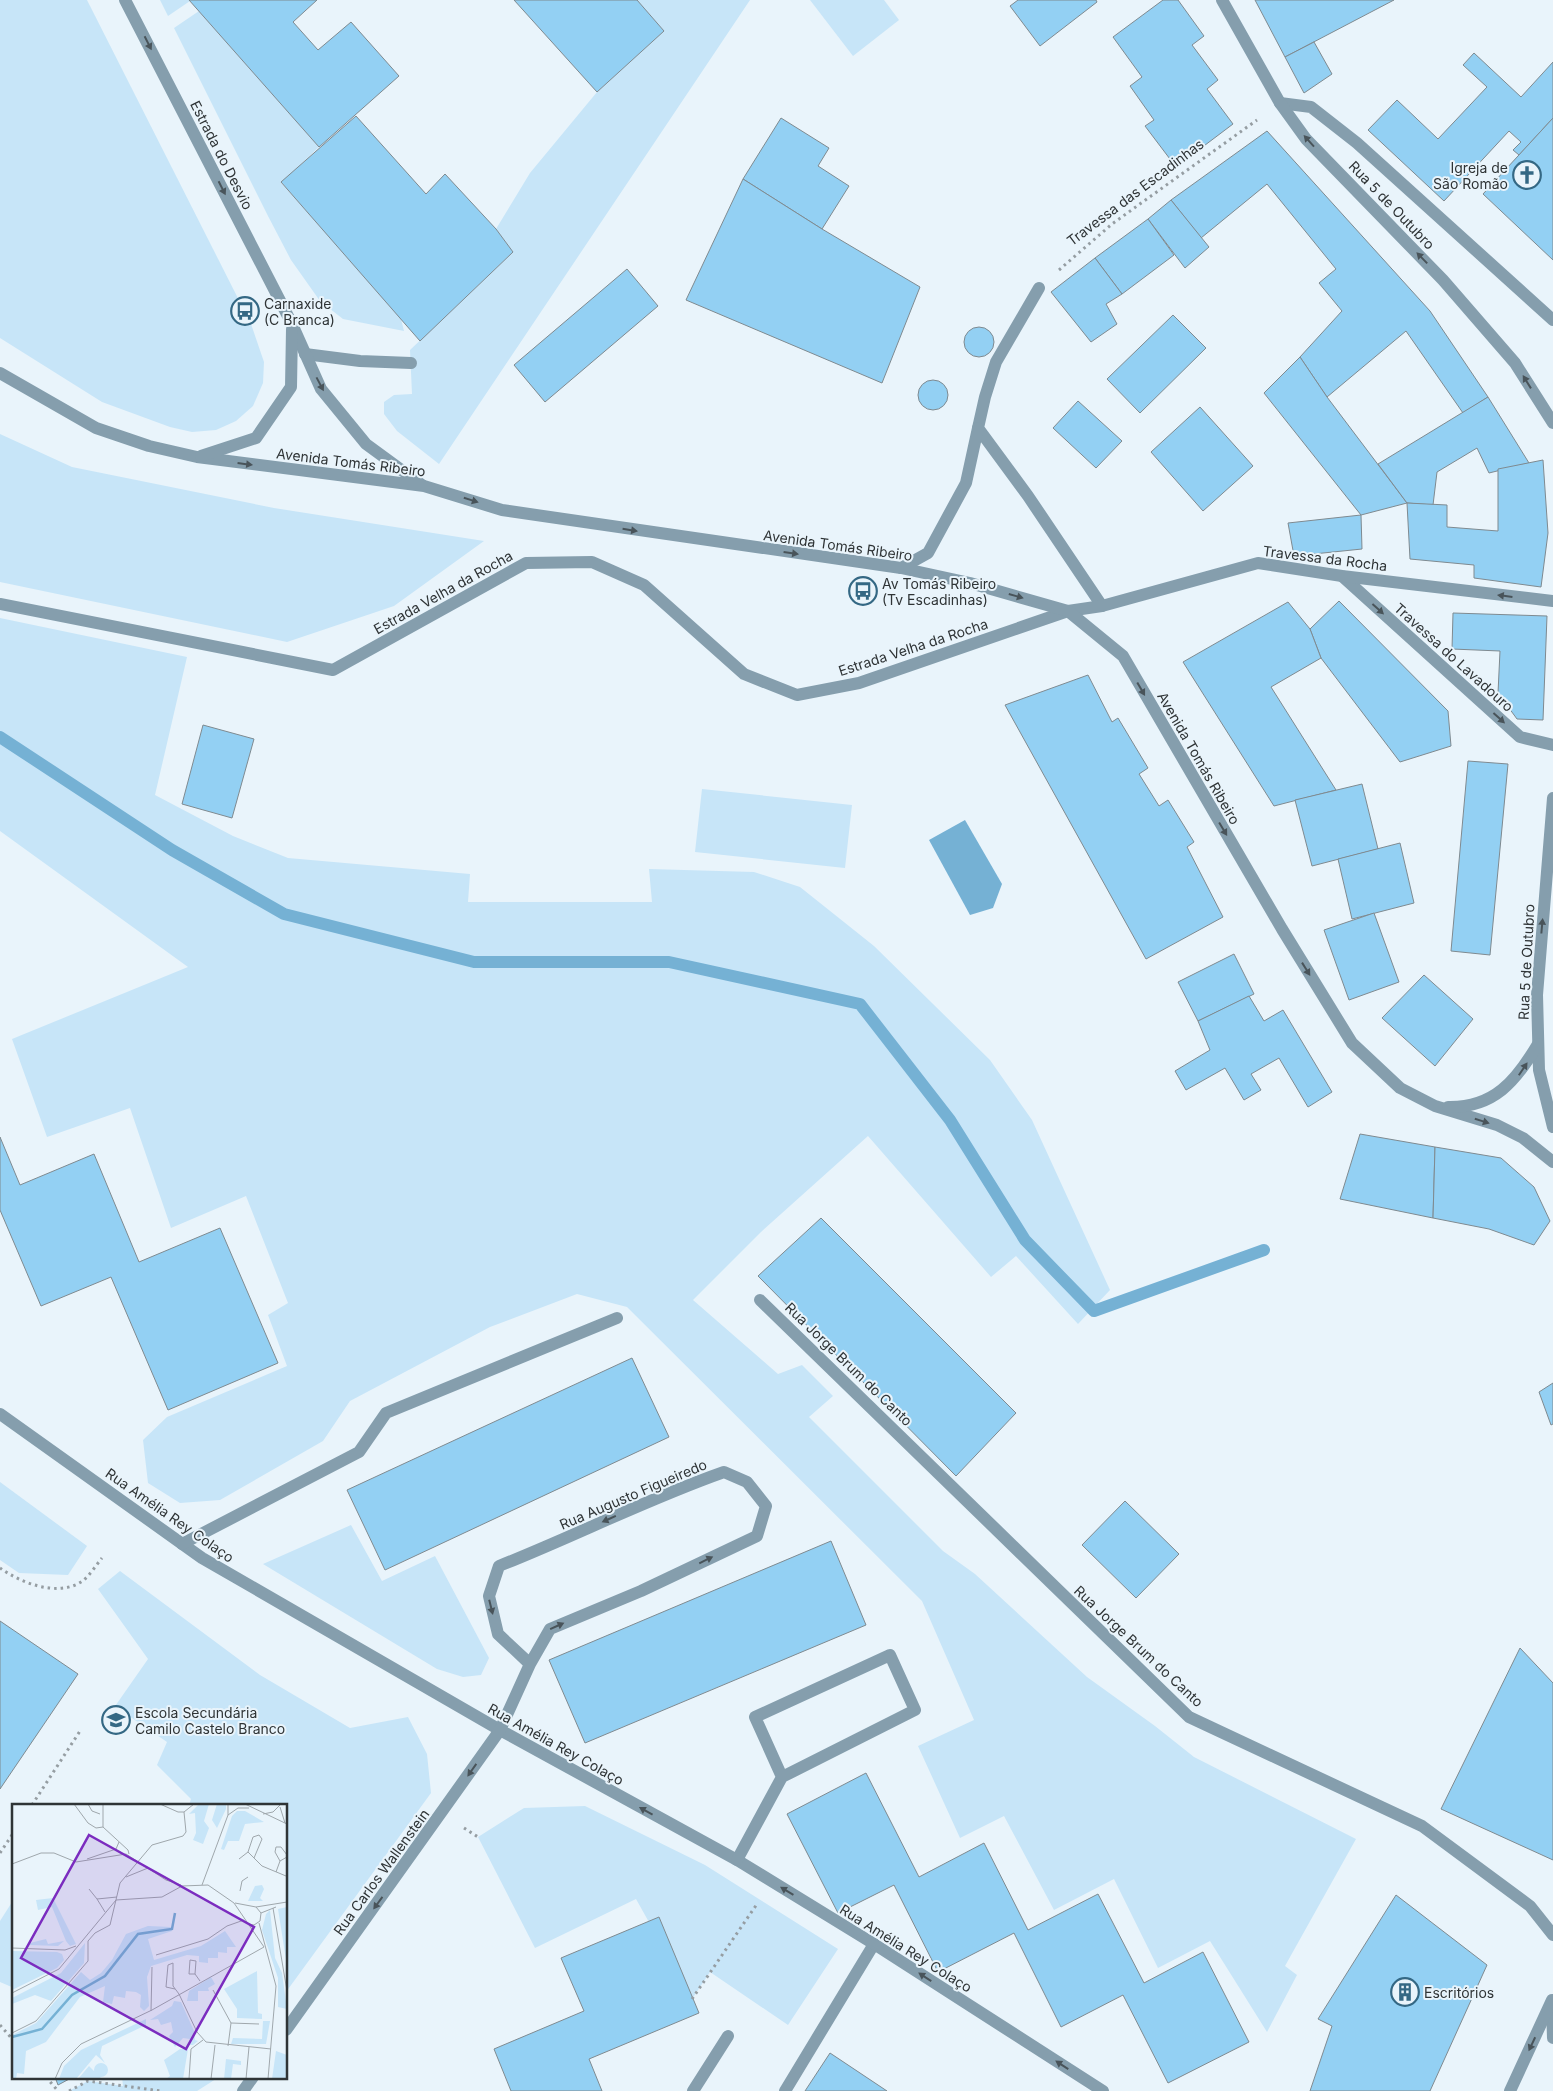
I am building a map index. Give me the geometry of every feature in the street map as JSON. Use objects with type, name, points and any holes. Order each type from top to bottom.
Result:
[{"type":"street","name":"Estrada do Desvio","points":[[125,0],[292,324],[321,389],[366,444],[424,486]]},
{"type":"street","name":"Rua 5 de Outubro","points":[[1222,0],[1280,103],[1306,139],[1443,280],[1515,364],[1553,423]]},
{"type":"street","points":[[1280,103],[1311,107],[1357,143],[1553,320]]},
{"type":"street","points":[[901,568],[928,553],[966,483],[985,397],[996,362],[1038,288]]},
{"type":"street","name":"Estrada do Desvio","points":[[197,457],[256,438],[291,387],[292,324]]},
{"type":"street","points":[[305,354],[360,361],[411,363]]},
{"type":"street","name":"Avenida Tomás Ribeiro","points":[[0,373],[96,428],[149,446],[197,457],[424,486],[502,510],[901,568],[970,583],[1068,611],[1123,656],[1282,929],[1352,1043],[1400,1088],[1435,1106],[1497,1125],[1523,1138],[1553,1162]]},
{"type":"street","points":[[978,428],[1028,496],[1102,606]]},
{"type":"street","name":"Estrada Velha da Rocha","points":[[0,604],[333,670],[526,563],[592,562],[644,585],[744,674],[797,695],[859,683],[1068,611]]},
{"type":"street","name":"Travessa da Rocha","points":[[1068,611],[1102,606],[1258,563],[1342,576],[1553,601]]},
{"type":"street","name":"Travessa do Lavadouro","points":[[1342,576],[1520,737],[1553,745]]},
{"type":"street","name":"Rua 5 de Outubro","points":[[1553,798],[1537,995],[1540,1070],[1553,1127]]},
{"type":"street","name":"Avenida Tomás Ribeiro","points":[[1435,1106],[1462,1107],[1483,1102],[1502,1091],[1517,1078],[1538,1044]]},
{"type":"street","name":"Rua Jorge Brum do Canto","points":[[760,1300],[1189,1717],[1422,1826],[1530,1906],[1553,1935]]},
{"type":"street","points":[[182,1544],[359,1452],[386,1413],[617,1318]]},
{"type":"street","name":"Rua Amélia Rey Colaço","points":[[0,1414],[210,1563],[500,1730],[736,1860],[874,1944],[1103,2091]]},
{"type":"street","name":"Rua Augusto Figueiredo","points":[[724,1472],[746,1482],[766,1506],[757,1536],[641,1591],[550,1629],[530,1664],[498,1634],[489,1596],[499,1566],[550,1546],[682,1486],[724,1472]]},
{"type":"street","points":[[736,1860],[782,1777],[915,1710],[890,1655],[754,1717],[782,1777]]},
{"type":"street","name":"Rua Carlos Wallenstein","points":[[288,2027],[500,1730],[530,1664]]},
{"type":"street","points":[[784,2091],[874,1944]]},
{"type":"street","points":[[1553,1999],[1551,2030],[1553,2038]]},
{"type":"street","points":[[1510,2091],[1553,1999]]},
{"type":"street","points":[[694,2091],[728,2036]]},
{"type":"street","points":[[243,2091],[252,2078]]},
{"type":"path","name":"Travessa das Escadinhas","points":[[1038,288],[1112,224],[1280,103]]},
{"type":"path","points":[[0,1568],[11,1576],[51,1590],[81,1582],[102,1558]]},
{"type":"path","points":[[33,1804],[80,1732]]},
{"type":"path","points":[[0,1853],[12,1835]]},
{"type":"path","points":[[692,1999],[760,1900]]},
{"type":"path","points":[[0,2025],[12,2039]]},
{"type":"path","points":[[47,2078],[58,2091]]},
{"type":"path","points":[[69,2091],[88,2081],[161,2091]]},
{"type":"shaded area","points":[[0,0],[87,0],[251,324],[264,362],[263,383],[253,406],[236,421],[216,430],[192,432],[170,427],[102,402],[0,338]]},
{"type":"shaded area","points":[[160,0],[189,0],[190,1],[168,16]]},
{"type":"shaded area","points":[[637,0],[750,0],[439,464],[397,431],[384,414],[384,402],[394,395],[412,394],[410,350],[513,252],[496,229],[530,173],[597,92],[664,31]]},
{"type":"shaded area","points":[[810,0],[884,0],[899,20],[853,56]]},
{"type":"shaded area","points":[[199,11],[319,147],[281,183],[400,315],[404,331],[343,319],[320,301],[291,260],[174,28]]},
{"type":"shaded area","points":[[0,434],[72,467],[274,508],[484,541],[394,606],[287,642],[0,582]]},
{"type":"shaded area","points":[[0,618],[187,657],[155,795],[233,836],[288,858],[470,874],[468,902],[652,902],[649,869],[754,872],[800,887],[874,946],[990,1060],[1032,1120],[1110,1290],[1078,1324],[1016,1256],[991,1277],[868,1136],[761,1232],[693,1300],[778,1374],[802,1365],[833,1396],[809,1417],[943,1551],[975,1574],[1087,1677],[1194,1757],[1356,1839],[1285,1966],[1297,1975],[1267,2032],[1210,1941],[1158,1968],[1114,1879],[1054,1910],[1004,1816],[960,1838],[918,1746],[974,1720],[922,1601],[627,1307],[577,1294],[490,1327],[350,1401],[323,1441],[220,1500],[180,1503],[148,1483],[143,1440],[167,1417],[287,1366],[268,1315],[288,1303],[246,1196],[171,1228],[130,1108],[47,1137],[12,1039],[188,967],[0,831]]},
{"type":"shaded area","points":[[702,789],[852,805],[845,868],[695,852]]},
{"type":"shaded area","points":[[0,1482],[87,1546],[68,1575],[19,1573],[0,1560]]},
{"type":"shaded area","points":[[351,1525],[382,1581],[435,1556],[489,1658],[481,1675],[463,1677],[437,1669],[263,1564]]},
{"type":"shaded area","points":[[120,1571],[260,1675],[350,1728],[408,1717],[427,1754],[431,1793],[288,1989],[288,1804],[189,1804],[191,1799],[157,1765],[167,1742],[129,1716],[114,1731],[104,1722],[148,1659],[98,1589]]},
{"type":"shaded area","points":[[585,1806],[705,1865],[838,1949],[788,2025],[710,1972],[692,1999],[636,1899],[535,1948],[478,1837],[524,1808]]},
{"type":"shaded area","points":[[12,1902],[12,1987],[0,1982],[0,1921]]},
{"type":"shaded area","points":[[122,2078],[217,2078],[197,2091],[69,2091],[88,2081],[123,2086]]},
{"type":"water","points":[[965,820],[1002,884],[993,908],[970,915],[929,840]]},
{"type":"building","points":[[189,0],[317,0],[293,22],[318,50],[351,22],[399,76],[319,147]]},
{"type":"building","points":[[514,0],[637,0],[664,31],[597,92]]},
{"type":"building","points":[[1018,0],[1096,0],[1097,2],[1040,46],[1010,6]]},
{"type":"building","points":[[1163,0],[1178,0],[1204,36],[1192,45],[1218,80],[1207,89],[1233,124],[1176,167],[1145,126],[1154,120],[1130,86],[1142,77],[1113,37]]},
{"type":"building","points":[[1255,0],[1394,0],[1285,57]]},
{"type":"building","points":[[1314,42],[1332,74],[1304,93],[1285,57]]},
{"type":"building","points":[[1474,53],[1521,97],[1553,62],[1553,118],[1519,155],[1513,150],[1521,142],[1509,131],[1444,201],[1368,130],[1397,100],[1438,139],[1487,87],[1463,65]]},
{"type":"building","points":[[356,116],[426,194],[445,174],[496,229],[513,252],[420,341],[281,182]]},
{"type":"building","points":[[781,118],[829,148],[818,166],[849,186],[822,229],[743,179]]},
{"type":"building","name":"Igreja de São Romão","points":[[1553,118],[1553,260],[1483,194]]},
{"type":"building","points":[[1267,131],[1430,311],[1488,397],[1463,413],[1406,331],[1327,397],[1300,357],[1342,311],[1319,283],[1336,269],[1267,184],[1201,238],[1171,200]]},
{"type":"building","points":[[743,179],[822,229],[920,287],[882,383],[686,300]]},
{"type":"building","points":[[1171,200],[1209,247],[1185,268],[1148,219]]},
{"type":"building","points":[[1148,219],[1174,255],[1122,294],[1095,258]]},
{"type":"building","points":[[1095,258],[1122,294],[1106,304],[1117,324],[1091,342],[1051,292]]},
{"type":"building","points":[[627,269],[658,306],[545,402],[514,365]]},
{"type":"building","points":[[1173,315],[1206,348],[1140,413],[1107,379]]},
{"type":"building","points":[[979,327],[990,331],[994,342],[990,353],[979,357],[968,353],[964,342],[968,331]]},
{"type":"building","points":[[1300,357],[1327,397],[1407,503],[1361,515],[1264,393]]},
{"type":"building","points":[[933,380],[944,384],[948,395],[944,406],[933,410],[922,406],[918,395],[922,384]]},
{"type":"building","points":[[1488,397],[1529,463],[1489,473],[1477,448],[1437,472],[1433,505],[1407,503],[1378,464]]},
{"type":"building","points":[[1078,401],[1122,441],[1096,468],[1053,428]]},
{"type":"building","points":[[1200,407],[1253,466],[1203,511],[1151,452]]},
{"type":"building","points":[[1543,460],[1548,533],[1541,587],[1474,578],[1474,565],[1410,559],[1407,503],[1447,505],[1447,527],[1498,531],[1498,469]]},
{"type":"building","points":[[1361,515],[1362,549],[1294,556],[1288,523]]},
{"type":"building","points":[[1339,601],[1448,711],[1451,746],[1400,762],[1321,658],[1310,629]]},
{"type":"building","points":[[1288,602],[1310,629],[1321,658],[1271,687],[1336,790],[1274,806],[1183,662]]},
{"type":"building","points":[[1453,613],[1547,616],[1543,720],[1517,719],[1498,693],[1500,651],[1452,649]]},
{"type":"building","points":[[1088,675],[1112,722],[1118,718],[1148,768],[1139,774],[1159,806],[1168,800],[1194,842],[1187,847],[1223,917],[1146,959],[1005,705]]},
{"type":"building","points":[[203,725],[254,739],[232,818],[182,804]]},
{"type":"building","points":[[1468,761],[1508,764],[1490,955],[1451,951]]},
{"type":"building","points":[[1362,784],[1378,849],[1312,866],[1295,800]]},
{"type":"building","points":[[1400,843],[1414,903],[1352,919],[1338,859]]},
{"type":"building","points":[[1374,913],[1399,982],[1349,1000],[1324,930]]},
{"type":"building","points":[[1234,954],[1254,994],[1198,1021],[1178,982]]},
{"type":"building","points":[[1424,975],[1473,1019],[1435,1066],[1382,1018]]},
{"type":"building","points":[[1249,996],[1264,1021],[1283,1010],[1332,1092],[1308,1107],[1279,1058],[1251,1074],[1261,1090],[1244,1100],[1225,1068],[1186,1090],[1175,1071],[1210,1050],[1198,1021]]},
{"type":"building","points":[[1360,1134],[1435,1147],[1433,1218],[1340,1199]]},
{"type":"building","points":[[0,1137],[20,1185],[94,1154],[139,1262],[220,1228],[278,1363],[168,1410],[111,1277],[41,1306],[0,1210]]},
{"type":"building","points":[[1435,1147],[1501,1158],[1534,1187],[1550,1221],[1534,1245],[1489,1229],[1433,1218]]},
{"type":"building","points":[[821,1218],[1016,1413],[956,1476],[758,1276]]},
{"type":"building","points":[[632,1358],[669,1437],[385,1570],[347,1490]]},
{"type":"building","points":[[1553,1383],[1553,1424],[1551,1425],[1539,1392]]},
{"type":"building","points":[[1125,1501],[1179,1554],[1136,1598],[1082,1545]]},
{"type":"building","points":[[831,1541],[866,1625],[585,1743],[549,1660]]},
{"type":"building","points":[[0,1621],[78,1674],[0,1789]]},
{"type":"building","points":[[1520,1648],[1553,1683],[1553,1860],[1441,1809]]},
{"type":"building","points":[[866,1773],[919,1877],[984,1843],[1028,1930],[1098,1894],[1144,1983],[1203,1952],[1249,2042],[1168,2083],[1123,1995],[1061,2027],[1014,1933],[938,1972],[894,1885],[838,1913],[787,1814]]},
{"type":"building","name":"Escritórios","points":[[1396,1895],[1487,1965],[1430,2091],[1310,2091],[1332,2026],[1318,2019]]},
{"type":"building","points":[[659,1917],[699,2013],[589,2059],[602,2091],[511,2091],[494,2049],[584,2011],[561,1958]]},
{"type":"building","points":[[830,2053],[887,2091],[805,2091]]},
{"type":"building","points":[[55,2078],[71,2078],[58,2085]]},
{"type":"waterway","points":[[0,737],[172,850],[284,914],[474,962],[669,962],[860,1004],[950,1120],[1025,1240],[1094,1311],[1264,1250]]},
{"type":"place","name":"Igreja de São Romão","points":[[1527,175]]},
{"type":"place","name":"Carnaxide (C Branca)","points":[[245,311]]},
{"type":"place","name":"Av Tomás Ribeiro (Tv Escadinhas)","points":[[863,591]]},
{"type":"place","name":"Escola Secundária Camilo Castelo Branco","points":[[116,1720]]},
{"type":"place","name":"Escritórios","points":[[1405,1992]]}]
